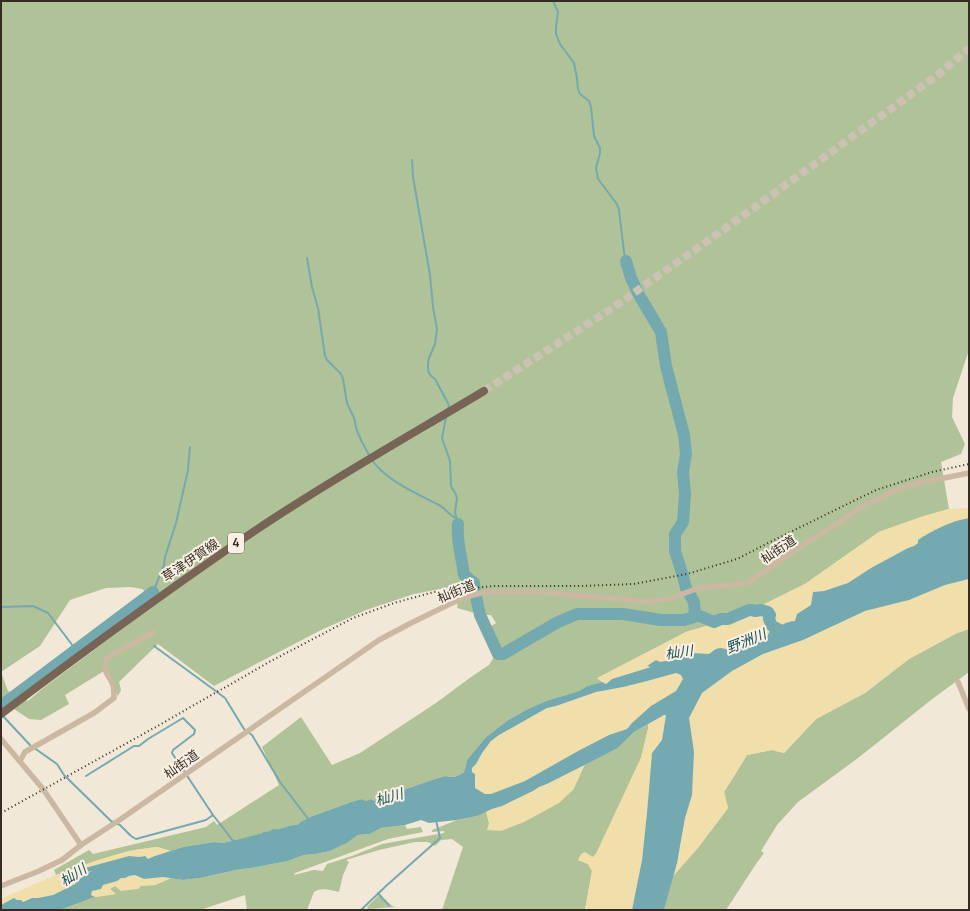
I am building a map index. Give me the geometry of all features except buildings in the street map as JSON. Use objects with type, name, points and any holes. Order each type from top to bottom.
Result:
[{"type":"main road","name":"草津伊賀線","points":[[1,714],[81,653],[160,596],[259,528],[327,484],[484,391]]},
{"type":"street","name":"杣街道","points":[[1,886],[62,860],[81,845],[291,702],[379,640],[452,603],[485,592],[503,591],[539,592],[639,601],[667,600],[698,588],[747,583],[862,506],[914,484],[969,473]]},
{"type":"street","points":[[20,761],[25,752],[94,713],[114,698],[112,685],[105,670],[104,663],[107,658],[153,632]]},
{"type":"street","points":[[958,682],[969,709]]},
{"type":"street","points":[[1,739],[43,789],[81,845]]},
{"type":"green space","points":[[1,1],[969,1],[969,350],[953,398],[952,417],[965,444],[961,454],[941,462],[949,509],[879,532],[805,584],[740,616],[686,632],[598,678],[602,682],[587,686],[579,691],[546,701],[528,709],[508,720],[485,738],[467,760],[464,772],[454,777],[445,776],[406,789],[387,798],[375,801],[371,799],[366,801],[362,799],[354,801],[310,817],[297,825],[223,843],[214,842],[183,847],[171,851],[157,847],[130,851],[56,875],[54,870],[89,850],[93,854],[206,827],[214,821],[217,825],[279,785],[262,747],[301,717],[332,765],[360,753],[436,703],[489,665],[499,649],[487,629],[496,623],[491,615],[482,615],[457,608],[461,585],[414,594],[366,610],[321,630],[214,686],[158,644],[119,682],[121,690],[118,696],[104,671],[65,695],[69,704],[41,720],[29,719],[8,705],[1,708]],"holes":[[[130,587],[142,589],[158,602],[28,701],[8,691],[1,672],[40,646],[70,600],[106,588]]]},
{"type":"green space","points":[[969,629],[969,672],[858,758],[798,802],[777,825],[761,851],[764,853],[726,910],[664,910],[673,876],[697,849],[728,808],[724,792],[747,755],[772,750],[784,753],[816,719],[865,693],[909,659],[957,633]]},
{"type":"green space","points":[[648,724],[641,758],[596,854],[593,857],[578,860],[588,864],[592,871],[585,910],[442,910],[463,847],[452,839],[441,840],[435,846],[428,842],[415,842],[379,850],[346,860],[349,862],[343,875],[339,892],[323,889],[317,890],[314,892],[307,910],[247,910],[245,895],[200,910],[60,910],[95,897],[115,894],[110,889],[115,886],[155,885],[171,878],[183,880],[200,878],[288,861],[304,855],[330,851],[347,843],[358,835],[370,834],[381,828],[405,825],[407,829],[421,827],[423,832],[388,839],[295,873],[294,875],[314,870],[323,871],[327,864],[382,844],[444,833],[444,831],[432,832],[432,830],[457,820],[477,816],[486,811],[489,823],[573,790],[585,764],[618,748],[634,732]]},
{"type":"green space","points":[[379,895],[388,907],[390,906],[385,899],[395,907],[368,909],[367,907]]},
{"type":"sand","points":[[969,508],[969,518],[963,519],[908,548],[871,568],[848,583],[824,591],[813,592],[811,605],[797,614],[795,621],[770,631],[768,636],[744,643],[742,646],[730,651],[714,649],[709,654],[692,653],[676,659],[660,662],[656,660],[647,666],[653,667],[612,679],[606,684],[597,678],[686,632],[740,616],[805,584],[879,532],[949,509]]},
{"type":"sand","points":[[969,579],[969,629],[957,633],[909,659],[865,693],[816,719],[784,753],[772,750],[747,755],[724,792],[728,808],[697,849],[673,876],[681,844],[685,818],[692,795],[689,718],[702,693],[732,671],[763,654],[803,640],[865,611],[909,600],[945,585]]},
{"type":"sand","points":[[676,673],[681,675],[683,679],[676,691],[632,723],[627,729],[609,735],[525,781],[491,794],[485,794],[475,788],[475,774],[472,772],[472,768],[491,741],[499,735],[547,708],[596,692]]},
{"type":"sand","points":[[666,715],[662,740],[652,753],[642,860],[632,910],[585,910],[592,871],[588,864],[578,860],[581,854],[585,852],[593,857],[596,854],[641,758],[648,724]]},
{"type":"sand","points":[[585,764],[573,790],[559,803],[524,822],[501,831],[487,830],[489,823],[486,811],[502,806]]},
{"type":"sand","points":[[157,847],[171,851],[147,860],[145,856],[129,856],[74,871],[94,870],[85,874],[75,884],[53,895],[32,898],[23,902],[14,898],[1,905],[1,899],[48,878],[80,866],[129,851]]},
{"type":"sand","points":[[135,875],[144,879],[163,877],[171,878],[155,885],[141,886],[138,889],[121,891],[115,886],[110,889],[116,894],[95,897],[91,895],[92,891],[101,889],[103,885],[121,878]]},
{"type":"water","points":[[969,518],[969,579],[945,585],[909,600],[865,611],[803,640],[763,654],[732,671],[702,693],[689,718],[694,752],[692,795],[685,818],[677,863],[664,910],[632,910],[642,860],[652,753],[662,740],[666,715],[634,732],[618,748],[502,806],[477,816],[429,823],[421,820],[405,825],[381,828],[370,834],[358,835],[347,843],[330,851],[304,855],[288,861],[200,878],[183,880],[163,877],[144,879],[135,875],[129,876],[103,885],[101,889],[92,891],[91,895],[95,897],[60,910],[1,910],[1,905],[14,898],[23,902],[32,898],[53,895],[75,884],[85,874],[92,871],[73,874],[74,871],[129,856],[145,856],[148,859],[183,847],[214,842],[223,843],[273,829],[297,825],[310,817],[354,801],[362,799],[366,801],[371,799],[375,801],[387,798],[406,789],[445,776],[454,777],[464,772],[467,760],[485,738],[508,720],[528,709],[546,701],[579,691],[587,686],[602,682],[606,684],[612,679],[651,667],[647,666],[656,660],[660,662],[676,659],[692,653],[709,654],[719,648],[724,648],[730,651],[742,646],[744,643],[767,636],[770,631],[785,623],[795,621],[797,614],[811,605],[813,592],[824,591],[848,583],[871,568],[914,546],[918,543],[918,540],[942,526]],"holes":[[[676,673],[681,675],[683,679],[676,691],[651,706],[627,729],[609,735],[525,781],[491,794],[485,794],[475,788],[475,774],[472,772],[472,768],[491,741],[547,708],[596,692],[623,687]]]},
{"type":"waterway","points":[[553,1],[558,12],[556,34],[560,44],[574,63],[580,94],[589,101],[591,107],[594,136],[600,148],[596,168],[598,179],[617,204],[626,261]]},
{"type":"waterway","points":[[412,160],[413,177],[430,275],[437,329],[435,344],[429,358],[428,370],[430,375],[435,379],[449,405],[448,410]]},
{"type":"waterway","points":[[307,258],[312,287],[318,308],[325,356],[341,374],[347,403],[354,418],[357,431],[370,457]]},
{"type":"waterway","points":[[626,261],[631,278],[639,295],[661,332],[666,366],[684,435],[686,454],[683,472],[685,494],[683,522],[675,534],[675,551],[686,588],[694,602],[695,614],[714,622],[721,619],[728,619],[749,610],[761,610],[768,612],[772,626],[782,631],[791,631]]},
{"type":"waterway","points":[[446,417],[442,438],[450,461],[451,486],[457,498],[455,512],[458,524]]},
{"type":"waterway","points":[[153,592],[164,565],[165,557],[176,523],[188,470],[190,447]]},
{"type":"waterway","points":[[372,460],[393,480],[441,506],[456,518]]},
{"type":"waterway","points":[[458,524],[458,543],[464,575],[474,583],[480,615],[498,654],[503,654],[558,622],[577,614],[623,614],[661,620],[684,620],[697,615]]},
{"type":"waterway","points":[[1,706],[153,592]]},
{"type":"waterway","points":[[1,607],[33,606],[48,613],[76,650]]},
{"type":"waterway","points":[[154,646],[225,698],[244,729],[252,735],[280,782],[309,820]]},
{"type":"waterway","points":[[2,715],[30,745],[57,764],[64,775],[111,821],[120,825],[136,839],[206,820],[213,815]]},
{"type":"waterway","points":[[86,776],[134,746],[139,746],[183,718],[195,730],[194,734],[173,750],[172,753],[213,815],[234,842]]},
{"type":"waterway","points":[[361,910],[440,838],[436,820]]},
{"type":"waterway","points":[[378,893],[389,906]]},
{"type":"tunnel","points":[[484,391],[614,307],[733,223],[939,74],[969,48]]},
{"type":"railway","points":[[1,813],[271,661],[353,618],[394,603],[434,592],[494,586],[581,586],[634,584],[687,574],[737,559],[876,490],[932,472],[969,464]]},
{"type":"water label","name":"野洲川","points":[[746,641]]},
{"type":"water label","name":"杣川","points":[[679,652]]},
{"type":"water label","name":"杣川","points":[[389,797]]},
{"type":"water label","name":"杣川","points":[[73,875]]}]
